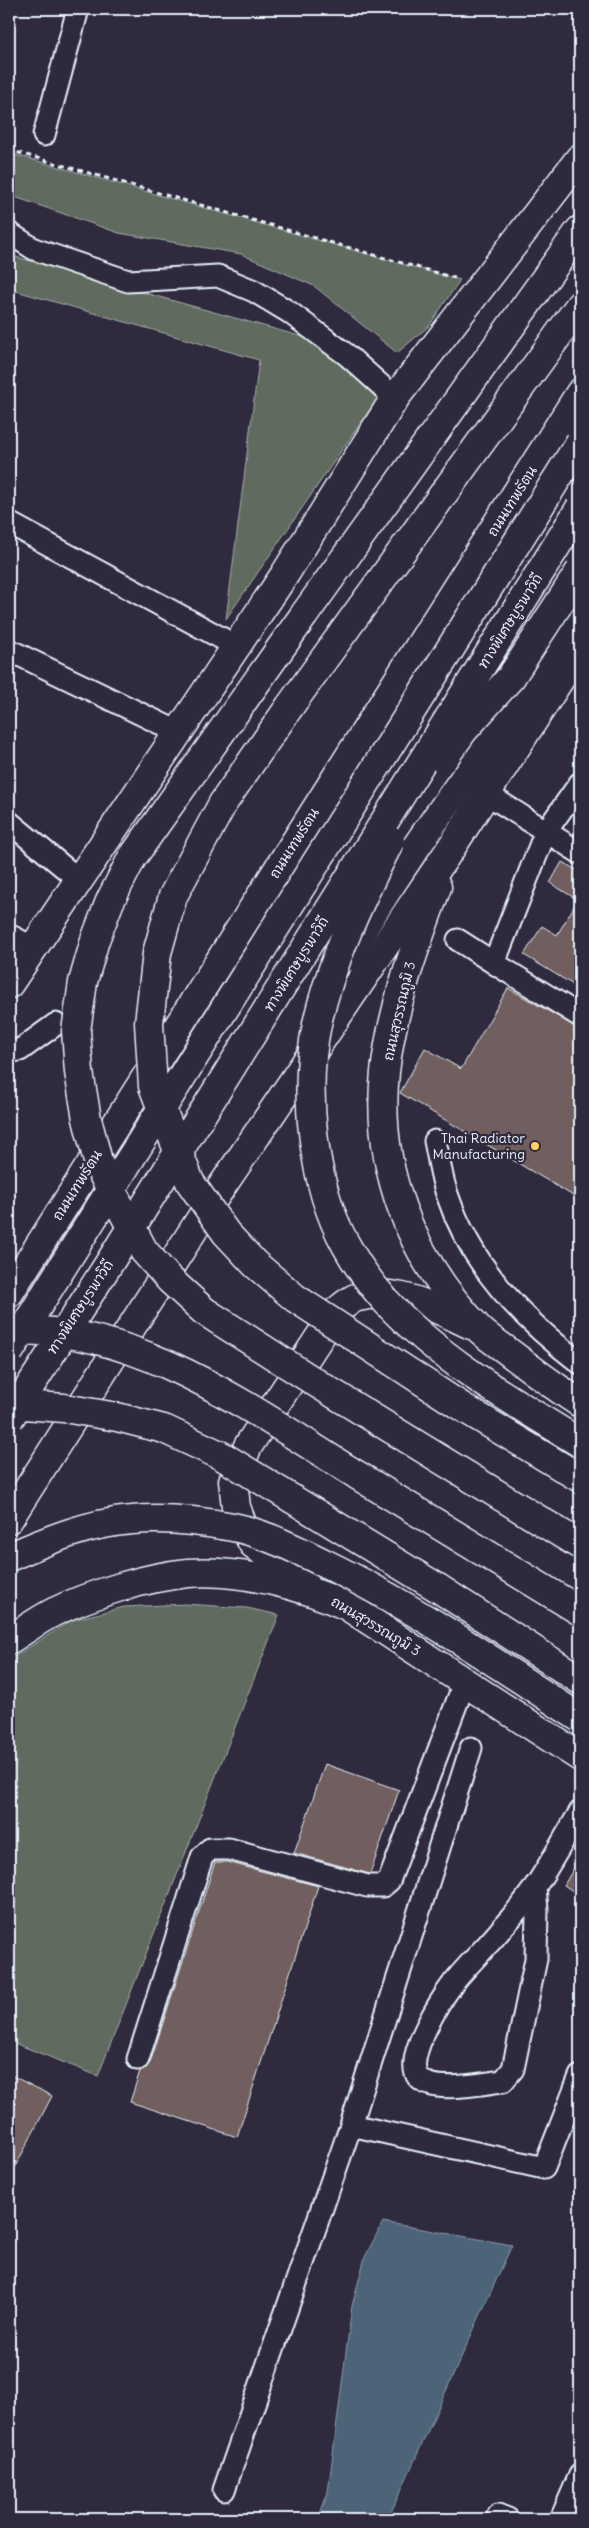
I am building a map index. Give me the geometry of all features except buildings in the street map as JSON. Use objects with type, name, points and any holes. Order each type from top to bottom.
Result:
[{"type":"main road","points":[[9,984],[32,947],[285,574],[395,398],[580,158]]},
{"type":"main road","points":[[580,230],[132,858],[110,901],[95,940],[83,982],[76,1031],[79,1072],[87,1118],[100,1169],[144,1251],[170,1280],[204,1311],[318,1384],[580,1545]]},
{"type":"main road","points":[[580,305],[290,706],[224,803],[173,896],[157,953],[149,1023],[153,1086],[190,1182],[226,1233],[254,1264],[295,1298],[460,1405],[580,1478]]},
{"type":"main road","name":"ถนนเทพรัตน","points":[[9,1294],[580,393]]},
{"type":"main road","points":[[9,1352],[580,442]]},
{"type":"main road","name":"ทางพิเศษบูรพาวิถี","points":[[9,1417],[108,1265],[580,508]]},
{"type":"main road","points":[[9,1417],[580,517]]},
{"type":"main road","points":[[580,570],[511,677],[451,747],[404,816],[366,892],[325,993],[317,1025],[312,1065],[311,1109],[322,1182],[332,1213],[345,1244],[365,1276],[412,1328],[474,1376],[580,1443]]},
{"type":"main road","points":[[325,993],[388,890],[534,678],[580,605]]},
{"type":"main road","points":[[9,1519],[210,1204],[487,794],[580,648]]},
{"type":"main road","name":"ถนนสุวรรณภูมิ 3","points":[[451,848],[409,963],[394,1019],[385,1072],[383,1121],[389,1171],[398,1203],[413,1238],[440,1283],[478,1328],[557,1389],[580,1404]]},
{"type":"main road","points":[[313,1591],[253,1544],[243,1526],[236,1507],[233,1481],[248,1446],[336,1312],[356,1297],[394,1294],[420,1301],[478,1328]]},
{"type":"main road","points":[[9,1331],[29,1329],[98,1340],[148,1355],[269,1421],[580,1611]]},
{"type":"main road","points":[[9,1406],[24,1405],[64,1408],[117,1417],[164,1429],[222,1456],[438,1588],[580,1680]]},
{"type":"main road","points":[[9,1557],[46,1541],[86,1529],[131,1520],[184,1520],[235,1527],[299,1551],[403,1605],[580,1718]]},
{"type":"main road","name":"ถนนสุวรรณภูมิ 3","points":[[9,1640],[54,1612],[116,1588],[188,1573],[220,1574],[256,1579],[313,1591],[347,1606],[580,1757]]},
{"type":"street","points":[[44,135],[78,9]]},
{"type":"street","points":[[9,233],[34,249],[128,280],[218,276],[254,291],[289,312],[347,355],[395,398]]},
{"type":"street","points":[[9,523],[236,646]]},
{"type":"street","points":[[9,650],[178,732]]},
{"type":"street","points":[[494,962],[545,833],[580,783]]},
{"type":"street","points":[[487,794],[545,833],[580,853]]},
{"type":"street","points":[[9,822],[78,879]]},
{"type":"street","points":[[9,934],[32,947]]},
{"type":"street","points":[[458,940],[580,1016]]},
{"type":"street","points":[[9,1051],[20,1050],[56,1024]]},
{"type":"street","points":[[435,1141],[446,1193],[475,1257],[492,1281],[518,1310],[545,1337],[580,1363]]},
{"type":"street","points":[[138,2059],[202,1857],[210,1849],[229,1849],[367,1886],[383,1886],[389,1881],[465,1681]]},
{"type":"street","points":[[224,2490],[351,2125],[471,1748]]},
{"type":"street","points":[[535,1886],[537,1910],[536,1959],[513,2069],[503,2081],[443,2087],[429,2085],[418,2077],[415,2067],[416,2052],[431,2016],[455,1982],[512,1917],[535,1886],[580,1812]]},
{"type":"street","points":[[351,2125],[544,2168],[580,2076]]},
{"type":"street","points":[[561,2519],[580,2476]]},
{"type":"path","points":[[9,150],[460,280],[477,292]]},
{"type":"green space","points":[[9,153],[460,280],[429,326],[397,353],[314,286],[241,254],[119,233],[9,195]]},
{"type":"green space","points":[[9,255],[321,342],[379,396],[226,619],[259,360],[9,289]]},
{"type":"green space","points":[[185,1604],[247,1608],[279,1615],[98,2076],[9,2041],[9,1660],[72,1620],[124,1607]]},
{"type":"water","points":[[383,2222],[512,2245],[388,2519],[318,2519],[328,2492],[352,2306],[365,2257]]},
{"type":"place","name":"Thai Radiator Manufacturing","points":[[535,1146]]}]
